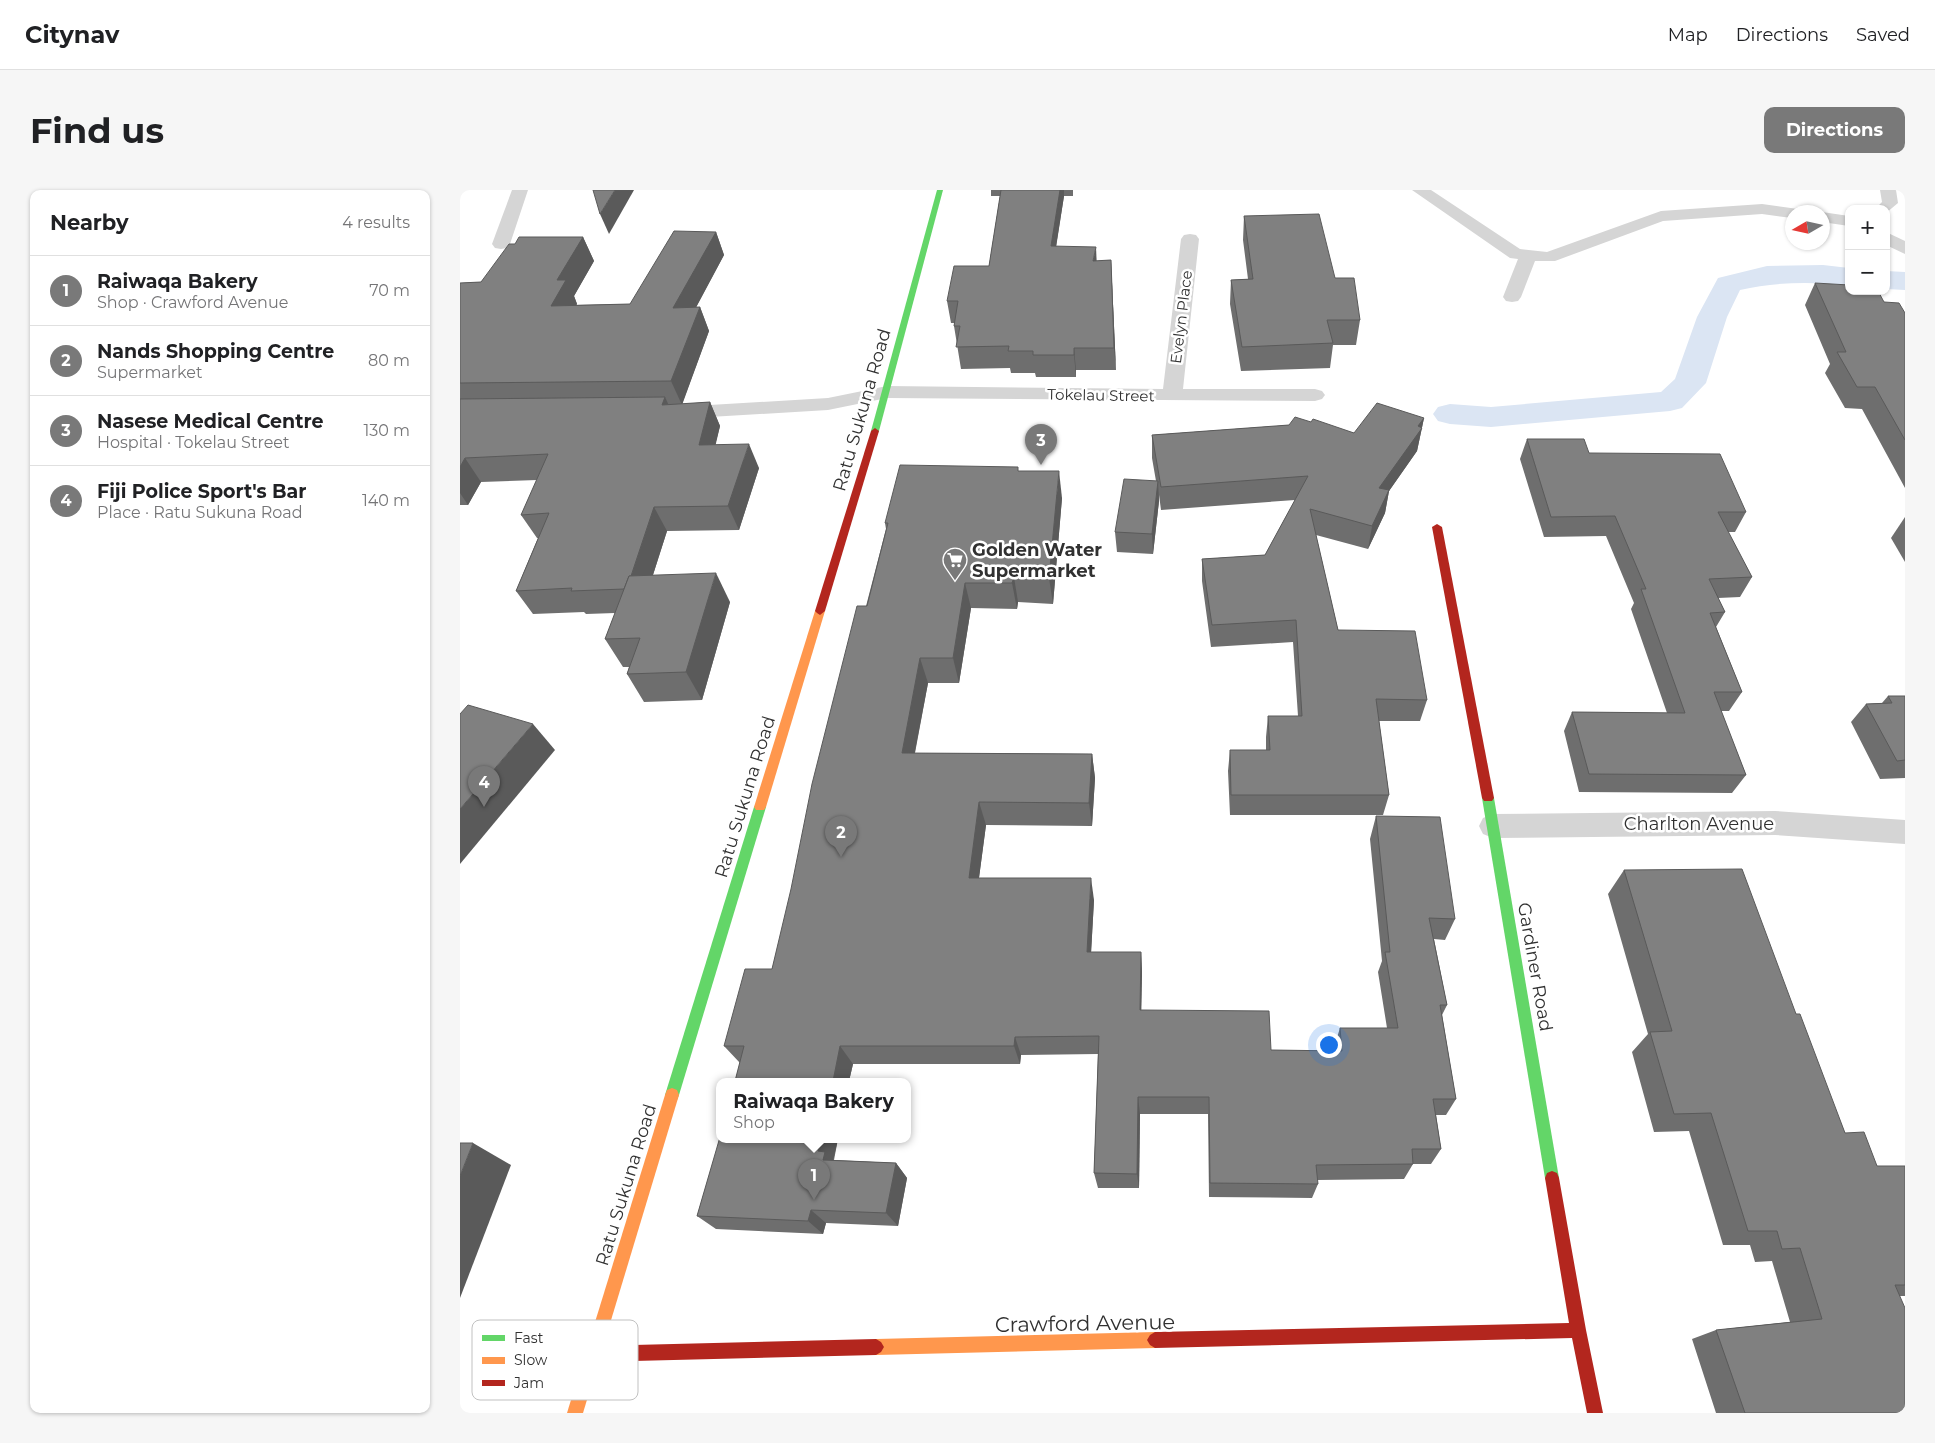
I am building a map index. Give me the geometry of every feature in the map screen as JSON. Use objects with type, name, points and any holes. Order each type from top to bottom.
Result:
[{"type":"main road","name":"Ratu Sukuna Road","points":[[603,1320],[887,392],[940,190]]},
{"type":"main road","name":"Gardiner Road","points":[[1437,527],[1493,826],[1578,1330],[1595,1413]]},
{"type":"main road","name":"Crawford Avenue","points":[[638,1353],[1578,1330]]},
{"type":"main road","name":"Ratu Sukuna Road","points":[[576,1413],[580,1400]]},
{"type":"street","points":[[501,244],[520,190]]},
{"type":"street","points":[[1420,190],[1516,254],[1549,257],[1661,216],[1762,209],[1785,212]]},
{"type":"street","points":[[1887,205],[1890,203],[1888,190]]},
{"type":"street","points":[[1830,218],[1845,220]]},
{"type":"street","name":"Evelyn Place","points":[[1172,396],[1190,239]]},
{"type":"street","points":[[1890,240],[1905,249]]},
{"type":"street","points":[[1512,297],[1528,255]]},
{"type":"street","name":"Tokelau Street","points":[[655,413],[828,404],[887,392],[1172,396],[1315,395]]},
{"type":"street","name":"Charlton Avenue","points":[[1493,826],[1775,823],[1905,832]]},
{"type":"building","points":[[593,190],[615,190],[600,214]]},
{"type":"building","points":[[1001,190],[1060,190],[1051,246],[1096,247],[1093,261],[1111,260],[1114,348],[1074,348],[1074,355],[1033,355],[1033,351],[1008,351],[1009,346],[956,347],[960,326],[954,326],[958,301],[947,301],[954,266],[989,266]]},
{"type":"building","points":[[1319,214],[1335,278],[1354,278],[1360,320],[1327,320],[1333,343],[1242,347],[1231,280],[1253,279],[1244,216]]},
{"type":"building","points":[[674,231],[716,232],[673,308],[700,307],[671,381],[460,383],[460,283],[481,282],[509,244],[515,244],[519,237],[583,237],[557,280],[566,280],[551,306],[630,304]]},
{"type":"building","points":[[1815,283],[1845,285],[1845,295],[1880,295],[1884,302],[1899,303],[1905,313],[1905,440],[1875,387],[1857,387],[1837,352],[1846,352]]},
{"type":"building","points":[[665,397],[662,405],[710,402],[699,445],[749,444],[728,506],[654,507],[631,576],[629,576],[624,589],[571,591],[572,588],[516,591],[549,513],[521,515],[548,454],[465,458],[460,467],[460,399]]},
{"type":"building","points":[[1377,403],[1424,418],[1418,426],[1422,428],[1379,488],[1389,490],[1372,526],[1310,509],[1338,630],[1415,631],[1427,700],[1376,699],[1389,795],[1231,795],[1230,750],[1270,750],[1268,716],[1302,716],[1296,620],[1212,625],[1202,559],[1265,555],[1308,476],[1161,487],[1152,435],[1289,425],[1295,417],[1311,422],[1313,419],[1354,433]]},
{"type":"building","points":[[1527,439],[1584,439],[1589,453],[1720,454],[1746,512],[1718,512],[1752,577],[1709,579],[1725,612],[1710,613],[1742,692],[1714,692],[1746,775],[1589,774],[1572,712],[1685,713],[1641,589],[1646,589],[1615,516],[1551,517]]},
{"type":"building","points":[[900,465],[1018,467],[1018,471],[1059,471],[1049,578],[1014,577],[1012,583],[965,583],[953,658],[920,658],[902,753],[1092,754],[1089,803],[979,802],[969,878],[1091,878],[1087,952],[1141,952],[1140,1010],[1269,1011],[1271,1050],[1342,1051],[1340,1028],[1398,1028],[1385,952],[1390,952],[1376,816],[1440,817],[1455,919],[1429,918],[1447,1005],[1440,1005],[1456,1099],[1433,1099],[1441,1149],[1412,1149],[1413,1164],[1316,1165],[1318,1184],[1210,1183],[1209,1097],[1138,1097],[1137,1174],[1094,1173],[1099,1036],[1015,1037],[1014,1046],[840,1046],[834,1078],[736,1078],[744,1046],[724,1046],[745,969],[772,969],[791,889],[812,784],[857,606],[867,606],[888,523],[885,523]]},
{"type":"building","points":[[1124,479],[1158,481],[1152,534],[1115,532]]},
{"type":"building","points":[[716,573],[686,672],[627,674],[640,638],[605,639],[629,576]]},
{"type":"building","points":[[1888,696],[1905,696],[1905,760],[1897,761],[1866,704],[1892,703]]},
{"type":"building","points":[[468,705],[533,724],[460,809],[460,714]]},
{"type":"building","points":[[1742,869],[1796,1014],[1800,1014],[1845,1133],[1864,1132],[1877,1166],[1905,1166],[1905,1285],[1895,1285],[1905,1308],[1905,1413],[1745,1413],[1716,1330],[1822,1319],[1800,1248],[1782,1249],[1777,1231],[1748,1231],[1711,1113],[1674,1114],[1650,1032],[1672,1031],[1624,870]]},
{"type":"building","points":[[460,1143],[473,1143],[460,1176]]},
{"type":"building","points":[[718,1143],[820,1143],[818,1151],[825,1152],[823,1160],[896,1163],[886,1213],[811,1210],[808,1221],[697,1216]]},
{"type":"waterway","points":[[1450,414],[1491,417],[1670,401],[1690,383],[1712,317],[1728,284],[1767,275],[1823,274],[1845,277]]},
{"type":"waterway","points":[[1890,280],[1905,281]]},
{"type":"traffic: fast","points":[[875,431],[940,190]]},
{"type":"traffic: fast","points":[[1488,798],[1552,1178]]},
{"type":"traffic: fast","points":[[672,1095],[760,807]]},
{"type":"traffic: slow","points":[[760,807],[820,611]]},
{"type":"traffic: slow","points":[[603,1320],[672,1095]]},
{"type":"traffic: slow","points":[[876,1347],[1155,1340]]},
{"type":"traffic: slow","points":[[575,1413],[579,1400]]},
{"type":"traffic: jam","points":[[820,611],[875,431]]},
{"type":"traffic: jam","points":[[1437,527],[1488,798]]},
{"type":"traffic: jam","points":[[1552,1178],[1578,1330],[1595,1413]]},
{"type":"traffic: jam","points":[[1155,1340],[1578,1330]]},
{"type":"traffic: jam","points":[[638,1353],[876,1347]]},
{"type":"place","name":"Nasese Medical Centre","points":[[1041,465]]},
{"type":"place","name":"Golden Water Supermarket","points":[[955,581]]},
{"type":"place","name":"Fiji Police Sport's Bar","points":[[484,807]]},
{"type":"place","name":"Nands Shopping Centre","points":[[841,857]]},
{"type":"place","name":"Raiwaqa Bakery","points":[[814,1200]]}]
